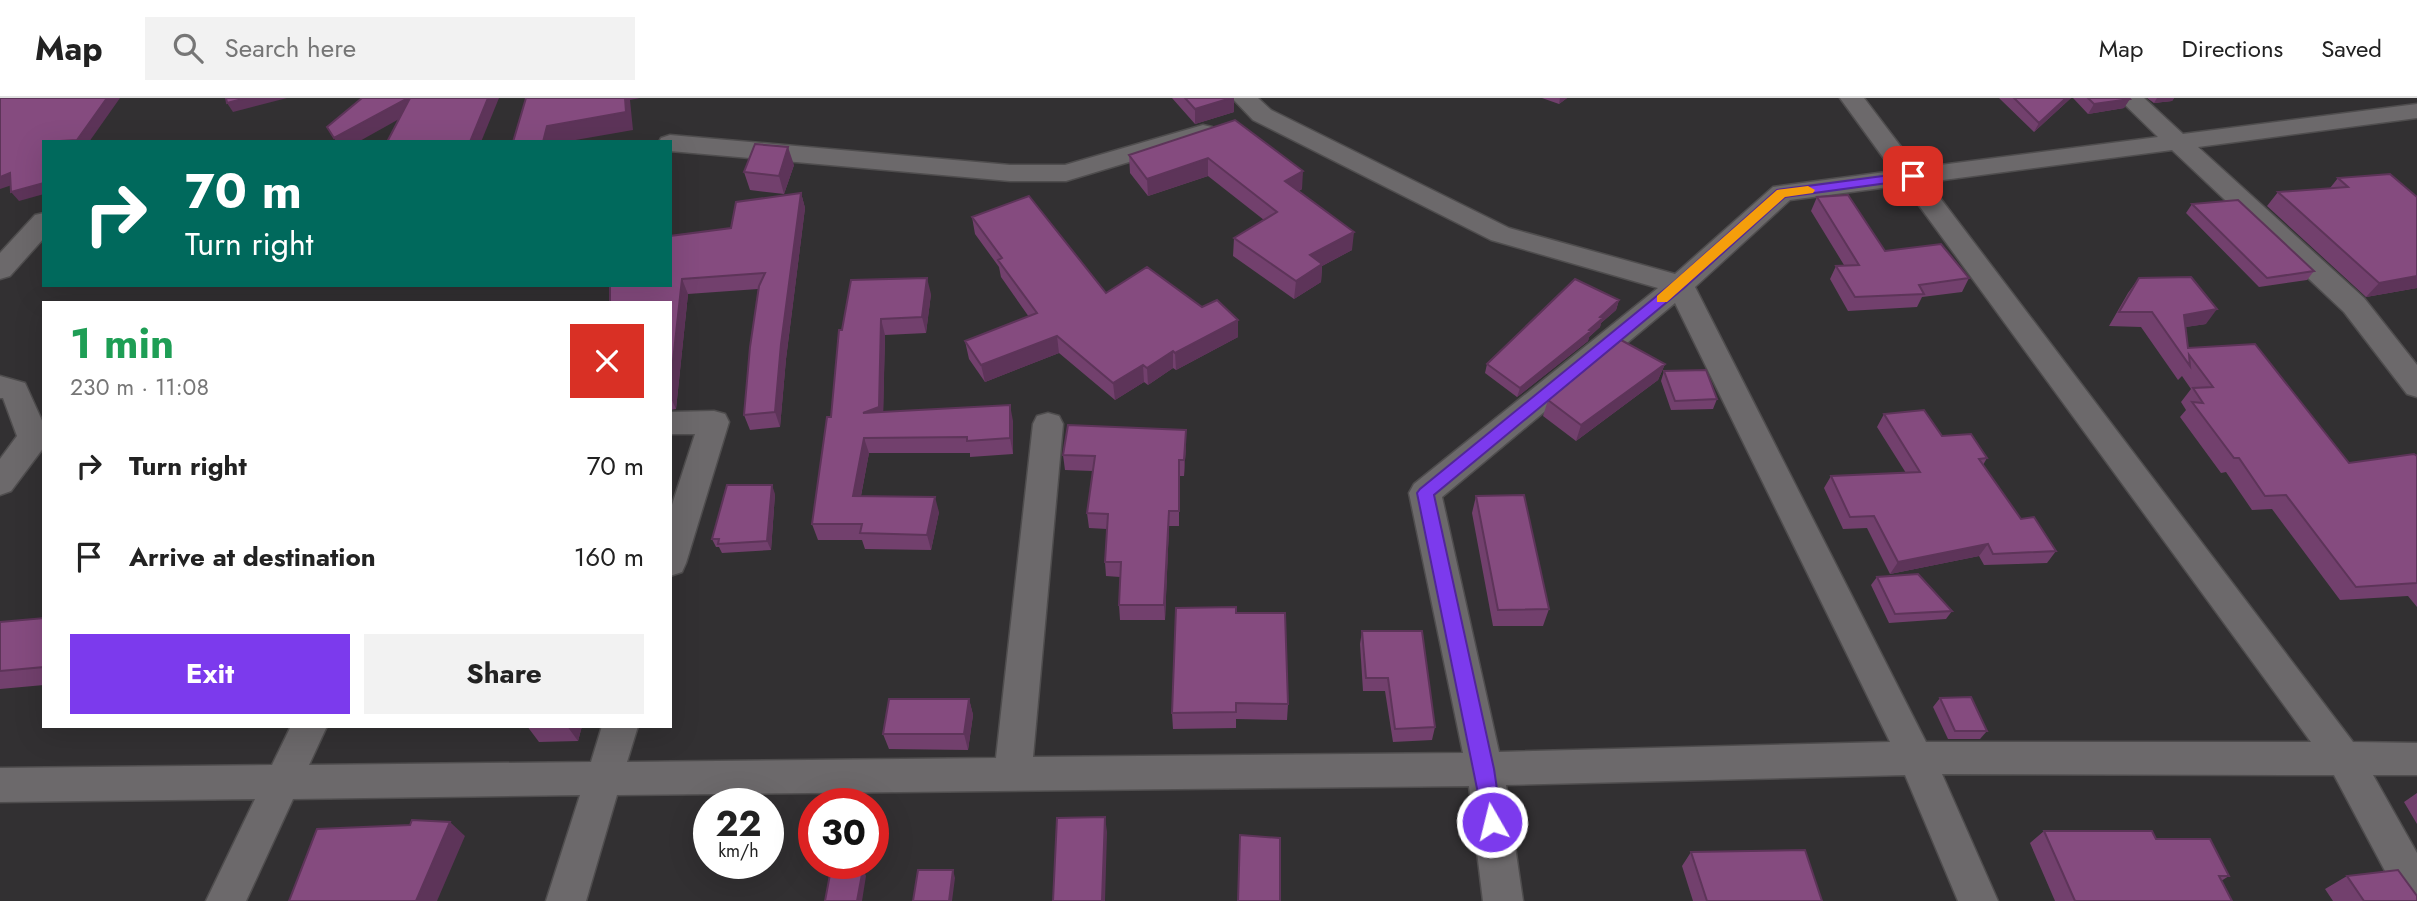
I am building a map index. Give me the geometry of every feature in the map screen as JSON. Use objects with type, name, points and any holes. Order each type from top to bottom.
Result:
[{"type":"street","points":[[1852,98],[1913,176],[2344,759],[2417,891]]},
{"type":"street","points":[[2130,98],[2354,305],[2417,386]]},
{"type":"street","points":[[1503,901],[1485,769],[1425,493],[1679,285],[1782,193],[2405,111]]},
{"type":"street","points":[[672,143],[1010,173],[1066,173],[1241,115],[1500,234],[1679,285],[1916,758],[1978,901]]},
{"type":"street","points":[[0,270],[42,223]]},
{"type":"street","points":[[0,387],[15,391],[38,437],[0,484]]},
{"type":"street","points":[[672,423],[714,422],[672,557]]},
{"type":"street","points":[[1013,774],[1048,424]]},
{"type":"street","points":[[226,901],[308,728]]},
{"type":"street","points":[[566,901],[619,728]]},
{"type":"street","points":[[0,785],[1485,769],[1916,758],[2417,759]]},
{"type":"building","points":[[0,98],[107,98],[77,140],[42,140],[42,184],[11,192],[10,173],[0,177]]},
{"type":"building","points":[[226,98],[246,98],[227,103]]},
{"type":"building","points":[[362,98],[408,98],[334,138],[327,127]]},
{"type":"building","points":[[410,98],[488,98],[471,140],[388,140]]},
{"type":"building","points":[[526,98],[625,98],[626,112],[547,126],[544,140],[514,140]]},
{"type":"building","points":[[1185,98],[1231,98],[1195,109]]},
{"type":"building","points":[[2014,98],[2066,98],[2039,123]]},
{"type":"building","points":[[2088,98],[2129,98],[2130,99],[2094,104]]},
{"type":"building","points":[[1235,120],[1303,171],[1285,181],[1354,232],[1310,255],[1322,264],[1296,281],[1234,238],[1277,212],[1208,158],[1147,179],[1129,155]]},
{"type":"building","points":[[755,144],[788,147],[779,176],[744,172]]},
{"type":"building","points":[[2390,174],[2417,197],[2417,276],[2379,283],[2278,192],[2348,187],[2338,178]]},
{"type":"building","points":[[801,193],[775,412],[744,415],[759,286],[765,273],[682,279],[672,370],[672,301],[610,301],[610,287],[672,287],[672,236],[731,228],[736,202]]},
{"type":"building","points":[[1848,195],[1885,251],[1941,244],[1969,278],[1919,285],[1924,294],[1855,297],[1836,266],[1859,265],[1817,197]]},
{"type":"building","points":[[1029,196],[1106,293],[1147,267],[1202,307],[1217,300],[1238,320],[1175,353],[1173,351],[1147,368],[1143,365],[1113,383],[1057,336],[981,365],[965,341],[1037,313],[998,260],[1002,258],[972,217]]},
{"type":"building","points":[[2238,200],[2314,271],[2267,278],[2192,204]]},
{"type":"building","points":[[2191,277],[2217,309],[2184,315],[2188,348],[2255,344],[2349,463],[2414,454],[2417,456],[2417,583],[2356,587],[2286,495],[2265,496],[2239,458],[2234,458],[2192,402],[2203,403],[2193,388],[2213,387],[2189,355],[2190,366],[2152,312],[2119,312],[2139,278]]},
{"type":"building","points":[[927,278],[922,317],[881,319],[879,407],[863,413],[1010,405],[1010,438],[967,441],[967,437],[864,438],[853,496],[935,497],[927,535],[860,533],[862,524],[812,524],[827,417],[831,417],[839,330],[842,330],[851,280]]},
{"type":"building","points":[[1575,279],[1619,300],[1600,317],[1603,318],[1589,330],[1591,331],[1520,388],[1487,364]]},
{"type":"building","points":[[1621,340],[1665,364],[1581,425],[1548,400]]},
{"type":"building","points":[[1706,370],[1717,399],[1675,401],[1664,371]]},
{"type":"building","points":[[1924,410],[1942,436],[1971,434],[1987,458],[1979,459],[2021,519],[2034,517],[2056,551],[1993,554],[1988,544],[1898,562],[1874,516],[1850,517],[1831,476],[1920,472],[1884,414]]},
{"type":"building","points":[[1068,425],[1186,430],[1184,460],[1179,460],[1179,511],[1169,511],[1164,605],[1119,605],[1121,562],[1105,562],[1108,514],[1087,513],[1095,456],[1063,455]]},
{"type":"building","points":[[727,485],[772,485],[767,541],[718,544],[719,539],[712,539]]},
{"type":"building","points":[[1524,495],[1549,609],[1498,610],[1476,496]]},
{"type":"building","points":[[1918,574],[1952,611],[1895,614],[1877,577]]},
{"type":"building","points":[[1236,607],[1236,613],[1285,613],[1288,704],[1236,703],[1236,712],[1172,713],[1176,608]]},
{"type":"building","points":[[42,618],[42,667],[0,671],[0,622]]},
{"type":"building","points":[[1362,631],[1422,631],[1435,727],[1395,729],[1388,678],[1366,678]]},
{"type":"building","points":[[1971,697],[1987,731],[1955,731],[1940,698]]},
{"type":"building","points":[[889,699],[969,699],[964,734],[883,734]]},
{"type":"building","points":[[1105,817],[1102,901],[1053,901],[1057,818]]},
{"type":"building","points":[[412,820],[450,822],[416,901],[289,901],[317,829],[410,825]]},
{"type":"building","points":[[2044,831],[2152,831],[2156,839],[2210,839],[2229,876],[2219,876],[2232,901],[2075,901]]},
{"type":"building","points":[[1240,835],[1280,838],[1280,901],[1238,901]]},
{"type":"building","points":[[1805,850],[1822,901],[1707,901],[1691,852]]},
{"type":"building","points":[[918,870],[953,870],[949,901],[913,901]]},
{"type":"building","points":[[2398,870],[2417,896],[2417,901],[2364,901],[2347,876]]},
{"type":"building","points":[[829,879],[861,879],[857,901],[825,901]]},
{"type":"slow traffic","points":[[1662,299],[1782,193],[1808,190]]},
{"type":"route","points":[[1492,822],[1485,769],[1425,493],[1679,285],[1782,193],[1913,176]]}]
